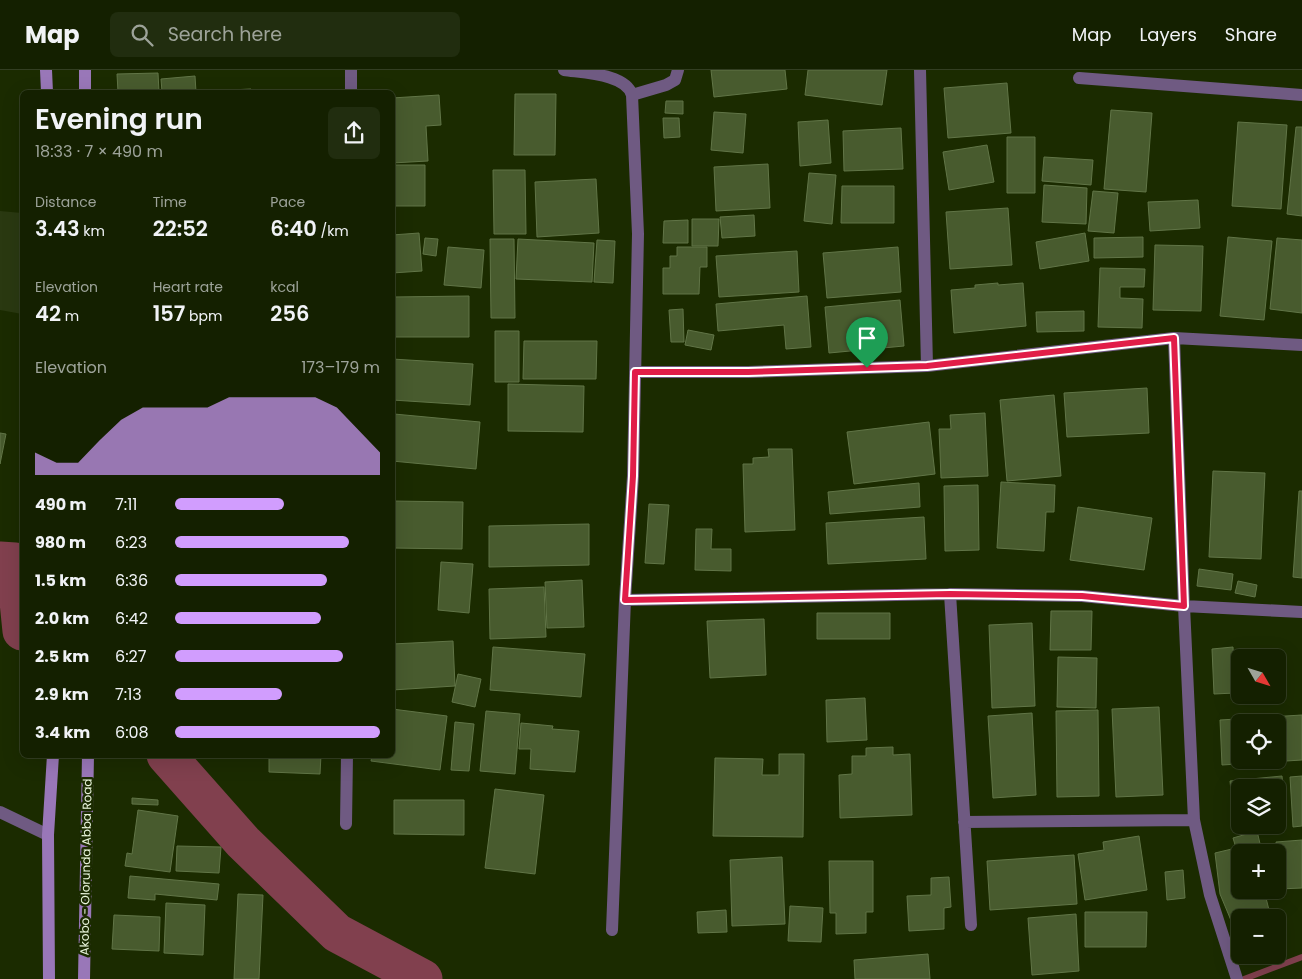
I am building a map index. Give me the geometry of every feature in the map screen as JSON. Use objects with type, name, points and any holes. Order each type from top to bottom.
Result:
[{"type":"main road","points":[[46,70],[47,90]]},
{"type":"main road","points":[[85,70],[85,90]]},
{"type":"main road","points":[[49,979],[48,835],[53,758]]},
{"type":"main road","name":"Akobo - Olorunda Abba Road","points":[[84,979],[88,758]]},
{"type":"street","points":[[351,70],[351,90]]},
{"type":"street","points":[[564,70],[615,79],[626,84],[630,88],[632,95],[638,234],[633,476],[625,600],[612,930]]},
{"type":"street","points":[[632,95],[666,85],[675,80],[678,70]]},
{"type":"street","points":[[920,70],[927,366]]},
{"type":"street","points":[[1078,78],[1302,95]]},
{"type":"street","points":[[635,372],[748,372],[927,366],[1174,338],[1302,344]]},
{"type":"street","points":[[1174,338],[1194,820],[1210,895],[1236,977]]},
{"type":"street","points":[[625,600],[950,594],[1082,596],[1184,606],[1302,612]]},
{"type":"street","points":[[950,594],[971,925]]},
{"type":"street","points":[[346,824],[347,758]]},
{"type":"street","points":[[0,812],[48,835]]},
{"type":"street","points":[[964,822],[1194,820]]},
{"type":"shaded area","points":[[0,211],[20,213],[20,314],[0,310]]},
{"type":"building","points":[[711,70],[785,70],[787,89],[714,97]]},
{"type":"building","points":[[808,70],[887,70],[882,105],[805,95]]},
{"type":"building","points":[[158,73],[159,90],[118,90],[117,74]]},
{"type":"building","points":[[195,76],[196,90],[162,90],[161,79]]},
{"type":"building","points":[[1007,83],[1011,133],[948,138],[944,88]]},
{"type":"building","points":[[515,94],[556,94],[555,155],[514,155]]},
{"type":"building","points":[[439,95],[441,125],[426,126],[428,161],[395,163],[395,98]]},
{"type":"building","points":[[666,101],[683,101],[683,114],[665,113]]},
{"type":"building","points":[[1111,110],[1152,113],[1146,192],[1104,189]]},
{"type":"building","points":[[714,112],[746,114],[743,153],[711,150]]},
{"type":"building","points":[[663,118],[679,118],[680,137],[664,138]]},
{"type":"building","points":[[828,120],[831,163],[800,166],[798,122]]},
{"type":"building","points":[[1238,122],[1287,125],[1281,209],[1232,206]]},
{"type":"building","points":[[1296,127],[1302,127],[1302,216],[1287,214]]},
{"type":"building","points":[[901,128],[903,169],[844,171],[843,131]]},
{"type":"building","points":[[1007,137],[1035,137],[1035,193],[1007,193]]},
{"type":"building","points":[[987,145],[994,182],[949,190],[943,152]]},
{"type":"building","points":[[1044,157],[1093,160],[1091,185],[1042,181]]},
{"type":"building","points":[[768,164],[770,208],[716,211],[714,167]]},
{"type":"building","points":[[395,165],[425,165],[425,206],[395,206]]},
{"type":"building","points":[[493,170],[525,170],[526,234],[494,234]]},
{"type":"building","points":[[809,173],[836,175],[832,224],[804,221]]},
{"type":"building","points":[[596,179],[599,233],[537,237],[535,182]]},
{"type":"building","points":[[1044,185],[1087,188],[1086,224],[1042,222]]},
{"type":"building","points":[[842,186],[894,186],[894,223],[841,223]]},
{"type":"building","points":[[1093,191],[1118,193],[1114,233],[1088,231]]},
{"type":"building","points":[[1198,200],[1200,228],[1150,231],[1148,202]]},
{"type":"building","points":[[1008,208],[1012,265],[950,269],[946,212]]},
{"type":"building","points":[[754,215],[755,236],[722,238],[720,217]]},
{"type":"building","points":[[692,219],[719,219],[718,246],[692,246]]},
{"type":"building","points":[[688,220],[688,243],[663,243],[664,221]]},
{"type":"building","points":[[419,233],[422,271],[395,273],[395,235]]},
{"type":"building","points":[[1085,233],[1089,261],[1040,269],[1036,242]]},
{"type":"building","points":[[1143,237],[1143,257],[1094,258],[1094,238]]},
{"type":"building","points":[[1228,237],[1272,241],[1264,320],[1220,316]]},
{"type":"building","points":[[425,238],[438,239],[436,256],[423,254]]},
{"type":"building","points":[[1277,238],[1302,240],[1302,313],[1270,309]]},
{"type":"building","points":[[490,239],[514,239],[515,318],[491,318]]},
{"type":"building","points":[[518,239],[594,243],[592,282],[516,279]]},
{"type":"building","points":[[597,240],[615,241],[613,283],[594,282]]},
{"type":"building","points":[[1155,245],[1203,246],[1201,311],[1153,310]]},
{"type":"building","points":[[448,247],[484,250],[481,288],[444,285]]},
{"type":"building","points":[[677,247],[707,247],[707,267],[700,267],[699,294],[663,294],[663,268],[670,268],[670,256],[677,256]]},
{"type":"building","points":[[898,247],[901,292],[827,298],[823,253]]},
{"type":"building","points":[[797,251],[799,292],[719,297],[716,256]]},
{"type":"building","points":[[1100,268],[1145,269],[1144,287],[1120,287],[1120,298],[1143,299],[1142,328],[1098,327]]},
{"type":"building","points":[[998,283],[998,285],[1023,283],[1026,326],[954,333],[951,290],[975,288],[975,285]]},
{"type":"building","points":[[469,296],[469,337],[395,337],[395,297]]},
{"type":"building","points":[[807,296],[811,347],[786,349],[784,325],[718,331],[716,304]]},
{"type":"building","points":[[900,300],[904,346],[829,353],[825,307]]},
{"type":"building","points":[[683,309],[684,342],[671,342],[669,310]]},
{"type":"building","points":[[1084,311],[1084,331],[1037,332],[1036,312]]},
{"type":"building","points":[[688,330],[714,335],[711,350],[685,345]]},
{"type":"building","points":[[495,331],[519,331],[519,382],[495,382]]},
{"type":"building","points":[[524,341],[597,341],[596,379],[523,379]]},
{"type":"building","points":[[395,359],[473,364],[470,405],[395,400]]},
{"type":"building","points":[[508,384],[584,386],[583,432],[508,431]]},
{"type":"building","points":[[1147,388],[1149,433],[1067,437],[1064,393]]},
{"type":"building","points":[[1054,395],[1061,476],[1007,481],[1000,400]]},
{"type":"building","points":[[985,413],[988,476],[941,478],[939,429],[951,429],[950,415]]},
{"type":"building","points":[[395,414],[480,422],[476,469],[395,461]]},
{"type":"building","points":[[929,422],[935,474],[854,484],[847,432]]},
{"type":"building","points":[[0,433],[6,434],[0,464]]},
{"type":"building","points":[[768,449],[792,449],[795,530],[745,532],[743,464],[753,464],[753,458],[769,457]]},
{"type":"building","points":[[1213,471],[1265,473],[1261,559],[1209,557]]},
{"type":"building","points":[[1001,482],[1055,485],[1054,512],[1046,512],[1044,551],[997,548]]},
{"type":"building","points":[[919,483],[920,507],[830,514],[828,492]]},
{"type":"building","points":[[978,485],[979,550],[945,551],[944,486]]},
{"type":"building","points":[[1299,491],[1302,491],[1302,578],[1293,577]]},
{"type":"building","points":[[395,501],[463,502],[462,549],[395,548]]},
{"type":"building","points":[[649,504],[669,505],[664,564],[645,563]]},
{"type":"building","points":[[1078,507],[1152,518],[1144,570],[1070,560]]},
{"type":"building","points":[[924,517],[926,559],[828,564],[826,523]]},
{"type":"building","points":[[589,524],[589,565],[489,567],[489,526]]},
{"type":"building","points":[[696,529],[712,529],[711,549],[731,549],[731,571],[695,570]]},
{"type":"building","points":[[441,562],[473,564],[469,613],[438,610]]},
{"type":"building","points":[[1199,569],[1233,574],[1231,590],[1197,586]]},
{"type":"building","points":[[582,580],[584,627],[547,628],[545,582]]},
{"type":"building","points":[[1238,581],[1257,585],[1255,597],[1235,593]]},
{"type":"building","points":[[544,587],[546,637],[490,639],[489,589]]},
{"type":"building","points":[[1051,611],[1092,611],[1091,650],[1050,650]]},
{"type":"building","points":[[817,613],[890,613],[890,639],[817,639]]},
{"type":"building","points":[[764,619],[766,675],[710,678],[707,621]]},
{"type":"building","points":[[1032,623],[1035,706],[992,708],[989,625]]},
{"type":"building","points":[[453,641],[455,686],[395,690],[395,644]]},
{"type":"building","points":[[493,647],[585,654],[581,697],[490,690]]},
{"type":"building","points":[[1233,647],[1231,649],[1231,693],[1214,694],[1212,649]]},
{"type":"building","points":[[1058,657],[1097,658],[1096,708],[1057,707]]},
{"type":"building","points":[[458,674],[481,679],[475,707],[452,702]]},
{"type":"building","points":[[865,698],[867,740],[827,742],[826,700]]},
{"type":"building","points":[[1159,707],[1163,795],[1116,797],[1112,709]]},
{"type":"building","points":[[395,709],[447,716],[440,770],[371,761],[372,758],[395,758]]},
{"type":"building","points":[[1098,710],[1099,796],[1057,797],[1056,711]]},
{"type":"building","points":[[486,711],[520,714],[515,774],[480,771]]},
{"type":"building","points":[[1032,713],[1036,795],[993,798],[988,716]]},
{"type":"building","points":[[1302,715],[1302,760],[1286,761],[1286,716]]},
{"type":"building","points":[[1231,719],[1231,764],[1222,765],[1220,720]]},
{"type":"building","points":[[455,722],[474,724],[469,771],[451,770]]},
{"type":"building","points":[[521,723],[553,726],[552,729],[579,731],[575,772],[530,769],[531,749],[519,749]]},
{"type":"building","points":[[893,747],[893,755],[910,754],[912,815],[840,818],[839,775],[852,774],[852,756],[866,756],[866,748]]},
{"type":"building","points":[[779,754],[804,754],[803,837],[713,836],[715,758],[763,759],[762,775],[779,775]]},
{"type":"building","points":[[269,758],[321,758],[320,774],[269,772]]},
{"type":"building","points":[[1282,776],[1282,779],[1251,779]]},
{"type":"building","points":[[1302,776],[1302,826],[1293,827],[1290,777]]},
{"type":"building","points":[[495,789],[544,795],[535,874],[485,868]]},
{"type":"building","points":[[132,798],[158,800],[158,805],[132,804]]},
{"type":"building","points":[[394,800],[464,800],[464,835],[394,834]]},
{"type":"building","points":[[138,810],[178,816],[170,872],[125,866],[127,853],[132,854]]},
{"type":"building","points":[[1247,834],[1258,834],[1260,844],[1235,844],[1233,838]]},
{"type":"building","points":[[1139,836],[1147,890],[1085,900],[1078,854],[1104,850],[1103,842]]},
{"type":"building","points":[[1302,840],[1302,888],[1286,889],[1286,844],[1276,844],[1276,842]]},
{"type":"building","points":[[177,846],[221,847],[219,873],[176,871]]},
{"type":"building","points":[[1231,849],[1231,899],[1266,899],[1269,909],[1231,909],[1231,920],[1220,894],[1215,853]]},
{"type":"building","points":[[1074,855],[1077,904],[990,910],[987,861]]},
{"type":"building","points":[[782,857],[785,924],[732,926],[730,860]]},
{"type":"building","points":[[829,861],[873,861],[873,912],[866,912],[866,933],[836,934],[836,913],[830,913]]},
{"type":"building","points":[[1183,870],[1185,898],[1167,900],[1165,872]]},
{"type":"building","points":[[130,876],[219,884],[217,900],[155,894],[155,900],[128,898]]},
{"type":"building","points":[[949,877],[951,907],[944,908],[944,929],[909,931],[907,896],[931,895],[931,878]]},
{"type":"building","points":[[238,894],[263,895],[259,979],[234,979]]},
{"type":"building","points":[[166,903],[205,905],[203,955],[164,953]]},
{"type":"building","points":[[790,906],[823,908],[821,942],[788,941]]},
{"type":"building","points":[[726,910],[727,932],[698,933],[697,912]]},
{"type":"building","points":[[1085,912],[1147,912],[1146,947],[1085,947]]},
{"type":"building","points":[[1076,914],[1079,971],[1032,975],[1028,918]]},
{"type":"building","points":[[114,915],[160,917],[159,951],[112,949]]},
{"type":"building","points":[[928,954],[930,979],[855,979],[854,960]]},
{"type":"waterway","points":[[0,561],[15,562],[20,611]]},
{"type":"waterway","points":[[169,758],[243,842],[337,933],[423,979]]},
{"type":"waterway","points":[[1244,979],[1302,957]]},
{"type":"route","points":[[1174,338],[1184,606],[1082,596],[950,594],[625,600],[633,476],[635,372],[748,372],[867,368],[927,366],[1174,338]]}]
